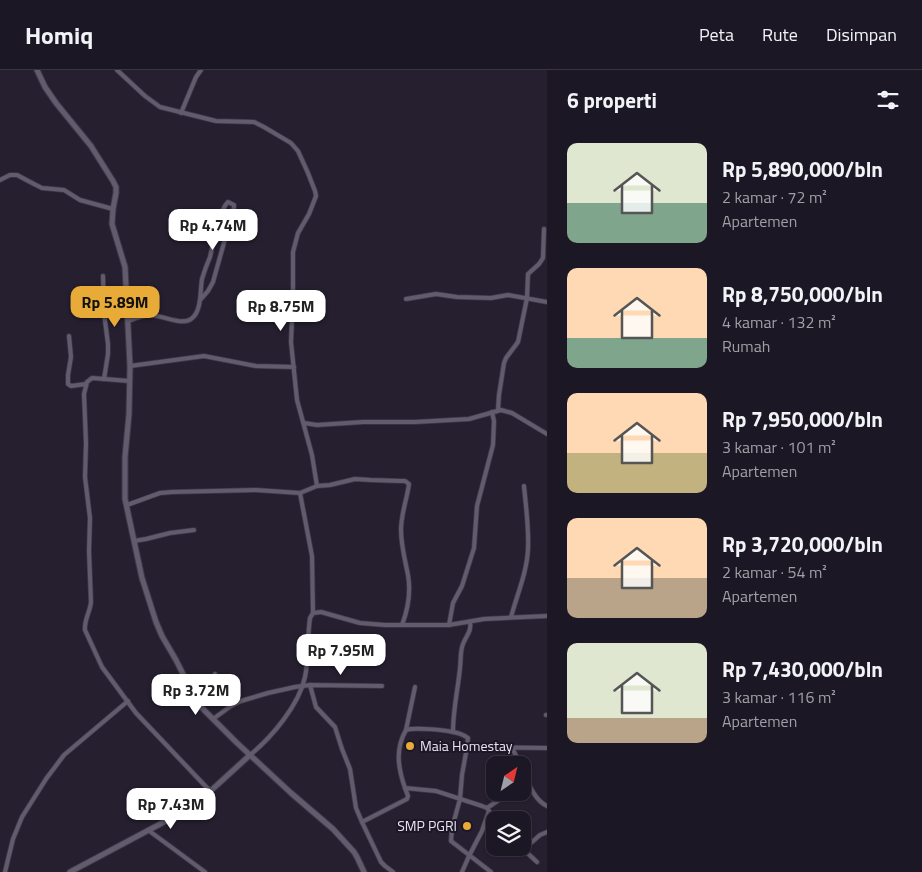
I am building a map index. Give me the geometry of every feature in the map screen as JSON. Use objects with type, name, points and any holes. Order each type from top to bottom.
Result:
[{"type":"street","points":[[37,70],[45,87],[91,146],[116,187],[112,224],[124,267],[130,366],[129,414],[125,457],[126,506],[142,578],[159,629],[200,706],[333,829],[357,857],[364,872]]},
{"type":"street","points":[[117,70],[156,105],[181,113],[216,120],[254,122],[291,143],[298,151],[316,196],[309,214],[298,233],[293,252],[293,298],[290,333],[297,400],[312,455],[316,486]]},
{"type":"street","points":[[181,113],[196,77],[201,70]]},
{"type":"street","points":[[0,180],[17,174],[42,188],[64,190],[80,200],[113,208]]},
{"type":"street","points":[[128,321],[148,315],[181,321],[187,321],[194,316],[201,299],[211,286],[218,268],[234,207],[234,205],[228,202],[224,206],[202,278],[201,299]]},
{"type":"street","points":[[498,410],[504,363],[518,342],[527,298],[528,274],[543,258],[544,229]]},
{"type":"street","points":[[103,276],[104,313],[108,344],[104,379]]},
{"type":"street","points":[[406,299],[436,294],[491,298],[508,294],[547,302]]},
{"type":"street","points":[[69,336],[71,357],[68,384],[71,386],[86,384]]},
{"type":"street","points":[[130,366],[204,356],[256,366],[294,367]]},
{"type":"street","points":[[130,381],[92,378],[86,384],[84,394],[86,477],[90,518],[91,602],[84,627],[98,661],[146,725],[210,791]]},
{"type":"street","points":[[304,423],[316,426],[363,422],[469,419],[504,410],[547,434]]},
{"type":"street","points":[[449,625],[453,603],[462,586],[474,548],[477,506],[493,445],[492,412]]},
{"type":"street","points":[[126,506],[160,494],[172,492],[256,490],[300,493],[316,486],[355,479],[408,483],[401,528],[402,549],[409,589],[408,606],[402,625]]},
{"type":"street","points":[[511,618],[525,571],[528,549],[528,525],[524,486]]},
{"type":"street","points":[[70,872],[194,806],[261,744],[286,716],[302,686],[306,674],[310,618],[313,613],[312,556],[300,493]]},
{"type":"street","points":[[134,540],[194,530]]},
{"type":"street","points":[[313,613],[321,612],[360,623],[385,625],[449,625],[484,619],[547,616]]},
{"type":"street","points":[[453,731],[453,714],[461,652],[471,627],[470,622]]},
{"type":"street","points":[[215,674],[216,684],[231,706]]},
{"type":"street","points":[[310,685],[316,707],[335,727],[350,769],[356,808],[362,822],[381,862],[393,872]]},
{"type":"street","points":[[213,719],[231,706],[259,695],[302,686],[382,686]]},
{"type":"street","points":[[362,822],[407,799],[398,750],[406,730],[415,687]]},
{"type":"street","points":[[5,872],[13,839],[22,817],[46,779],[64,755],[128,701]]},
{"type":"street","points":[[406,730],[453,731],[466,737],[468,740],[460,799],[450,838],[451,842],[491,872]]},
{"type":"street","points":[[467,747],[547,748]]},
{"type":"street","points":[[512,748],[516,756]]},
{"type":"street","points":[[531,787],[541,803],[547,806]]},
{"type":"street","points":[[405,788],[436,791],[488,810]]},
{"type":"street","points":[[462,872],[468,856],[482,831],[488,810],[500,801]]},
{"type":"street","points":[[148,830],[205,872]]},
{"type":"street","points":[[531,842],[547,832]]},
{"type":"street","points":[[531,856],[537,862]]},
{"type":"place","name":"Maia Homestay","points":[[410,746]]},
{"type":"place","name":"SMP PGRI","points":[[467,826]]}]
